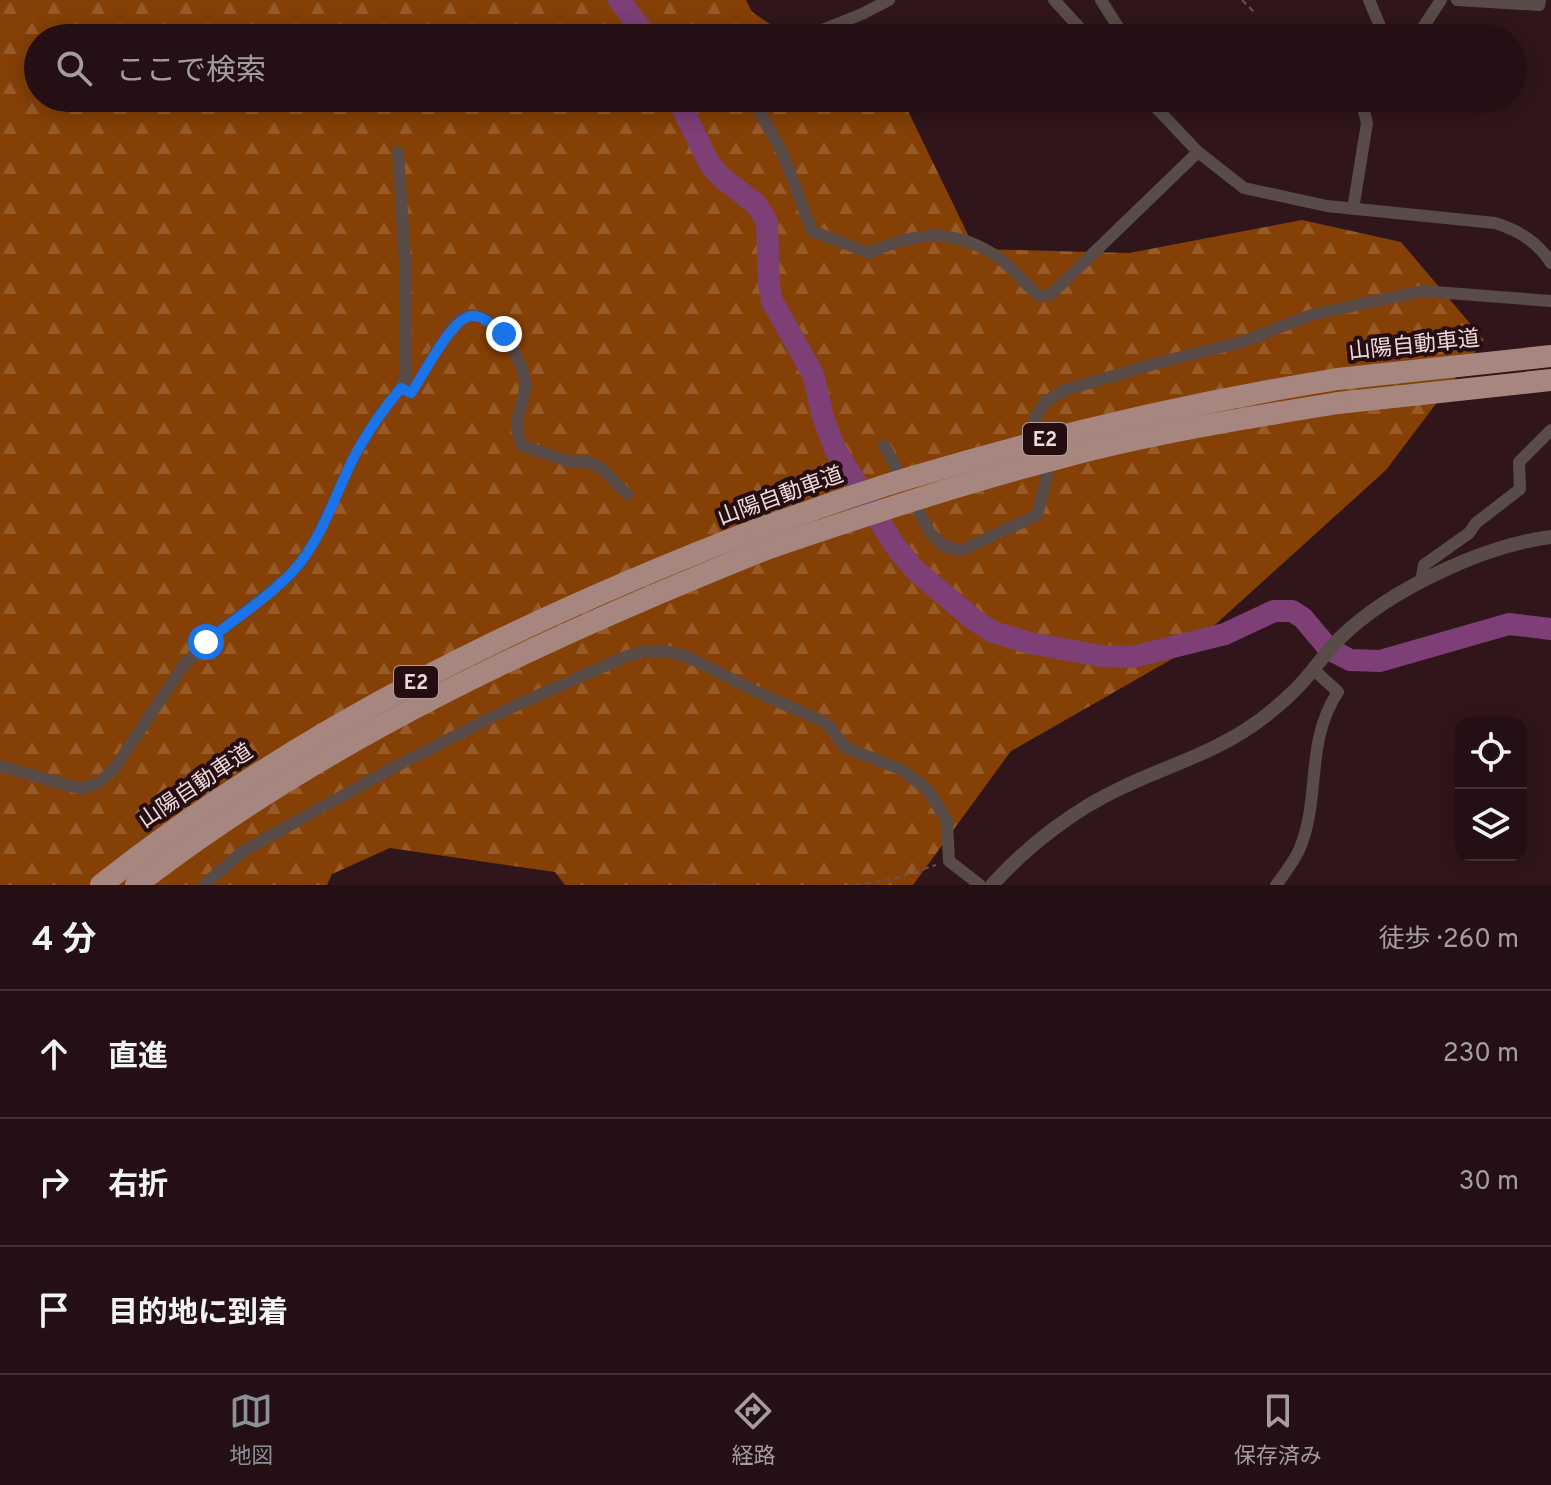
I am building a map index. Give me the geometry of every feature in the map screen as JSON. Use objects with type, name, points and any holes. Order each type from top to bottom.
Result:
[{"type":"highway","name":"山陽自動車道","points":[[136,885],[247,805],[435,696],[651,595],[762,539],[906,478],[1056,436],[1248,393],[1338,379],[1551,356]]},
{"type":"highway","name":"山陽自動車道","points":[[101,885],[237,785],[309,741],[424,677],[539,620],[643,574],[1064,456],[1179,431],[1338,403],[1551,380]]},
{"type":"highway","points":[[150,885],[247,805]]},
{"type":"highway","points":[[94,885],[149,847]]},
{"type":"street","points":[[834,24],[889,0]]},
{"type":"street","points":[[1054,0],[1076,24]]},
{"type":"street","points":[[1101,0],[1116,24]]},
{"type":"street","points":[[1369,0],[1379,24]]},
{"type":"street","points":[[1425,24],[1441,0]]},
{"type":"street","points":[[1457,0],[1539,5],[1540,0]]},
{"type":"street","points":[[760,112],[783,154],[812,231],[869,253],[898,240],[926,234],[956,238],[994,255],[1039,296],[1050,295],[1198,152]]},
{"type":"street","points":[[1161,112],[1198,152],[1244,188],[1270,196],[1353,209],[1495,223],[1512,228],[1528,238],[1551,263]]},
{"type":"street","points":[[1353,209],[1367,123],[1364,112]]},
{"type":"street","points":[[0,766],[81,789],[98,783],[114,769],[183,666],[206,642],[286,578],[315,540],[354,457],[378,416],[401,388],[406,375],[405,260],[398,152]]},
{"type":"street","points":[[884,445],[930,533],[945,547],[962,550],[1037,515],[1049,468],[1035,418],[1045,402],[1065,390],[1242,342],[1311,315],[1422,291],[1551,301]]},
{"type":"street","points":[[401,388],[411,393],[459,320],[471,315],[480,317],[504,334],[521,363],[526,383],[517,426],[522,446],[568,461],[586,461],[601,468],[627,494]]},
{"type":"street","points":[[1421,582],[1424,565],[1469,533],[1476,523],[1520,489],[1519,462],[1551,430]]},
{"type":"street","points":[[992,885],[1039,842],[1119,789],[1208,751],[1245,731],[1297,688],[1337,640],[1390,598],[1482,555],[1551,537]]},
{"type":"street","points":[[204,885],[243,851],[496,714],[627,656],[665,651],[688,657],[818,719],[827,724],[846,748],[900,769],[917,780],[928,790],[947,821],[949,861],[980,885]]},
{"type":"street","points":[[1276,885],[1300,849],[1307,825],[1321,723],[1338,692],[1317,664]]},
{"type":"path","points":[[1242,0],[1255,13]]},
{"type":"path","points":[[855,885],[893,879],[949,861]]},
{"type":"path","points":[[685,885],[720,885]]},
{"type":"green space","points":[[0,0],[746,0],[752,12],[770,24],[24,24],[24,112],[908,112],[975,249],[1129,253],[1302,220],[1401,242],[1484,340],[1386,470],[1186,651],[1011,751],[913,885],[565,885],[555,872],[390,848],[332,874],[327,885],[0,885]]},
{"type":"waterway","points":[[619,0],[637,24]]},
{"type":"waterway","points":[[684,112],[709,163],[721,177],[757,205],[767,222],[772,301],[813,374],[823,417],[835,449],[895,546],[914,569],[993,632],[1030,643],[1101,656],[1132,657],[1225,634],[1274,611],[1292,611],[1303,618],[1329,649],[1350,660],[1380,661],[1509,624],[1551,629]]},
{"type":"route","points":[[206,642],[286,578],[300,563],[315,540],[354,457],[378,416],[401,388],[411,393],[459,320],[471,315],[480,317],[504,334]]}]
